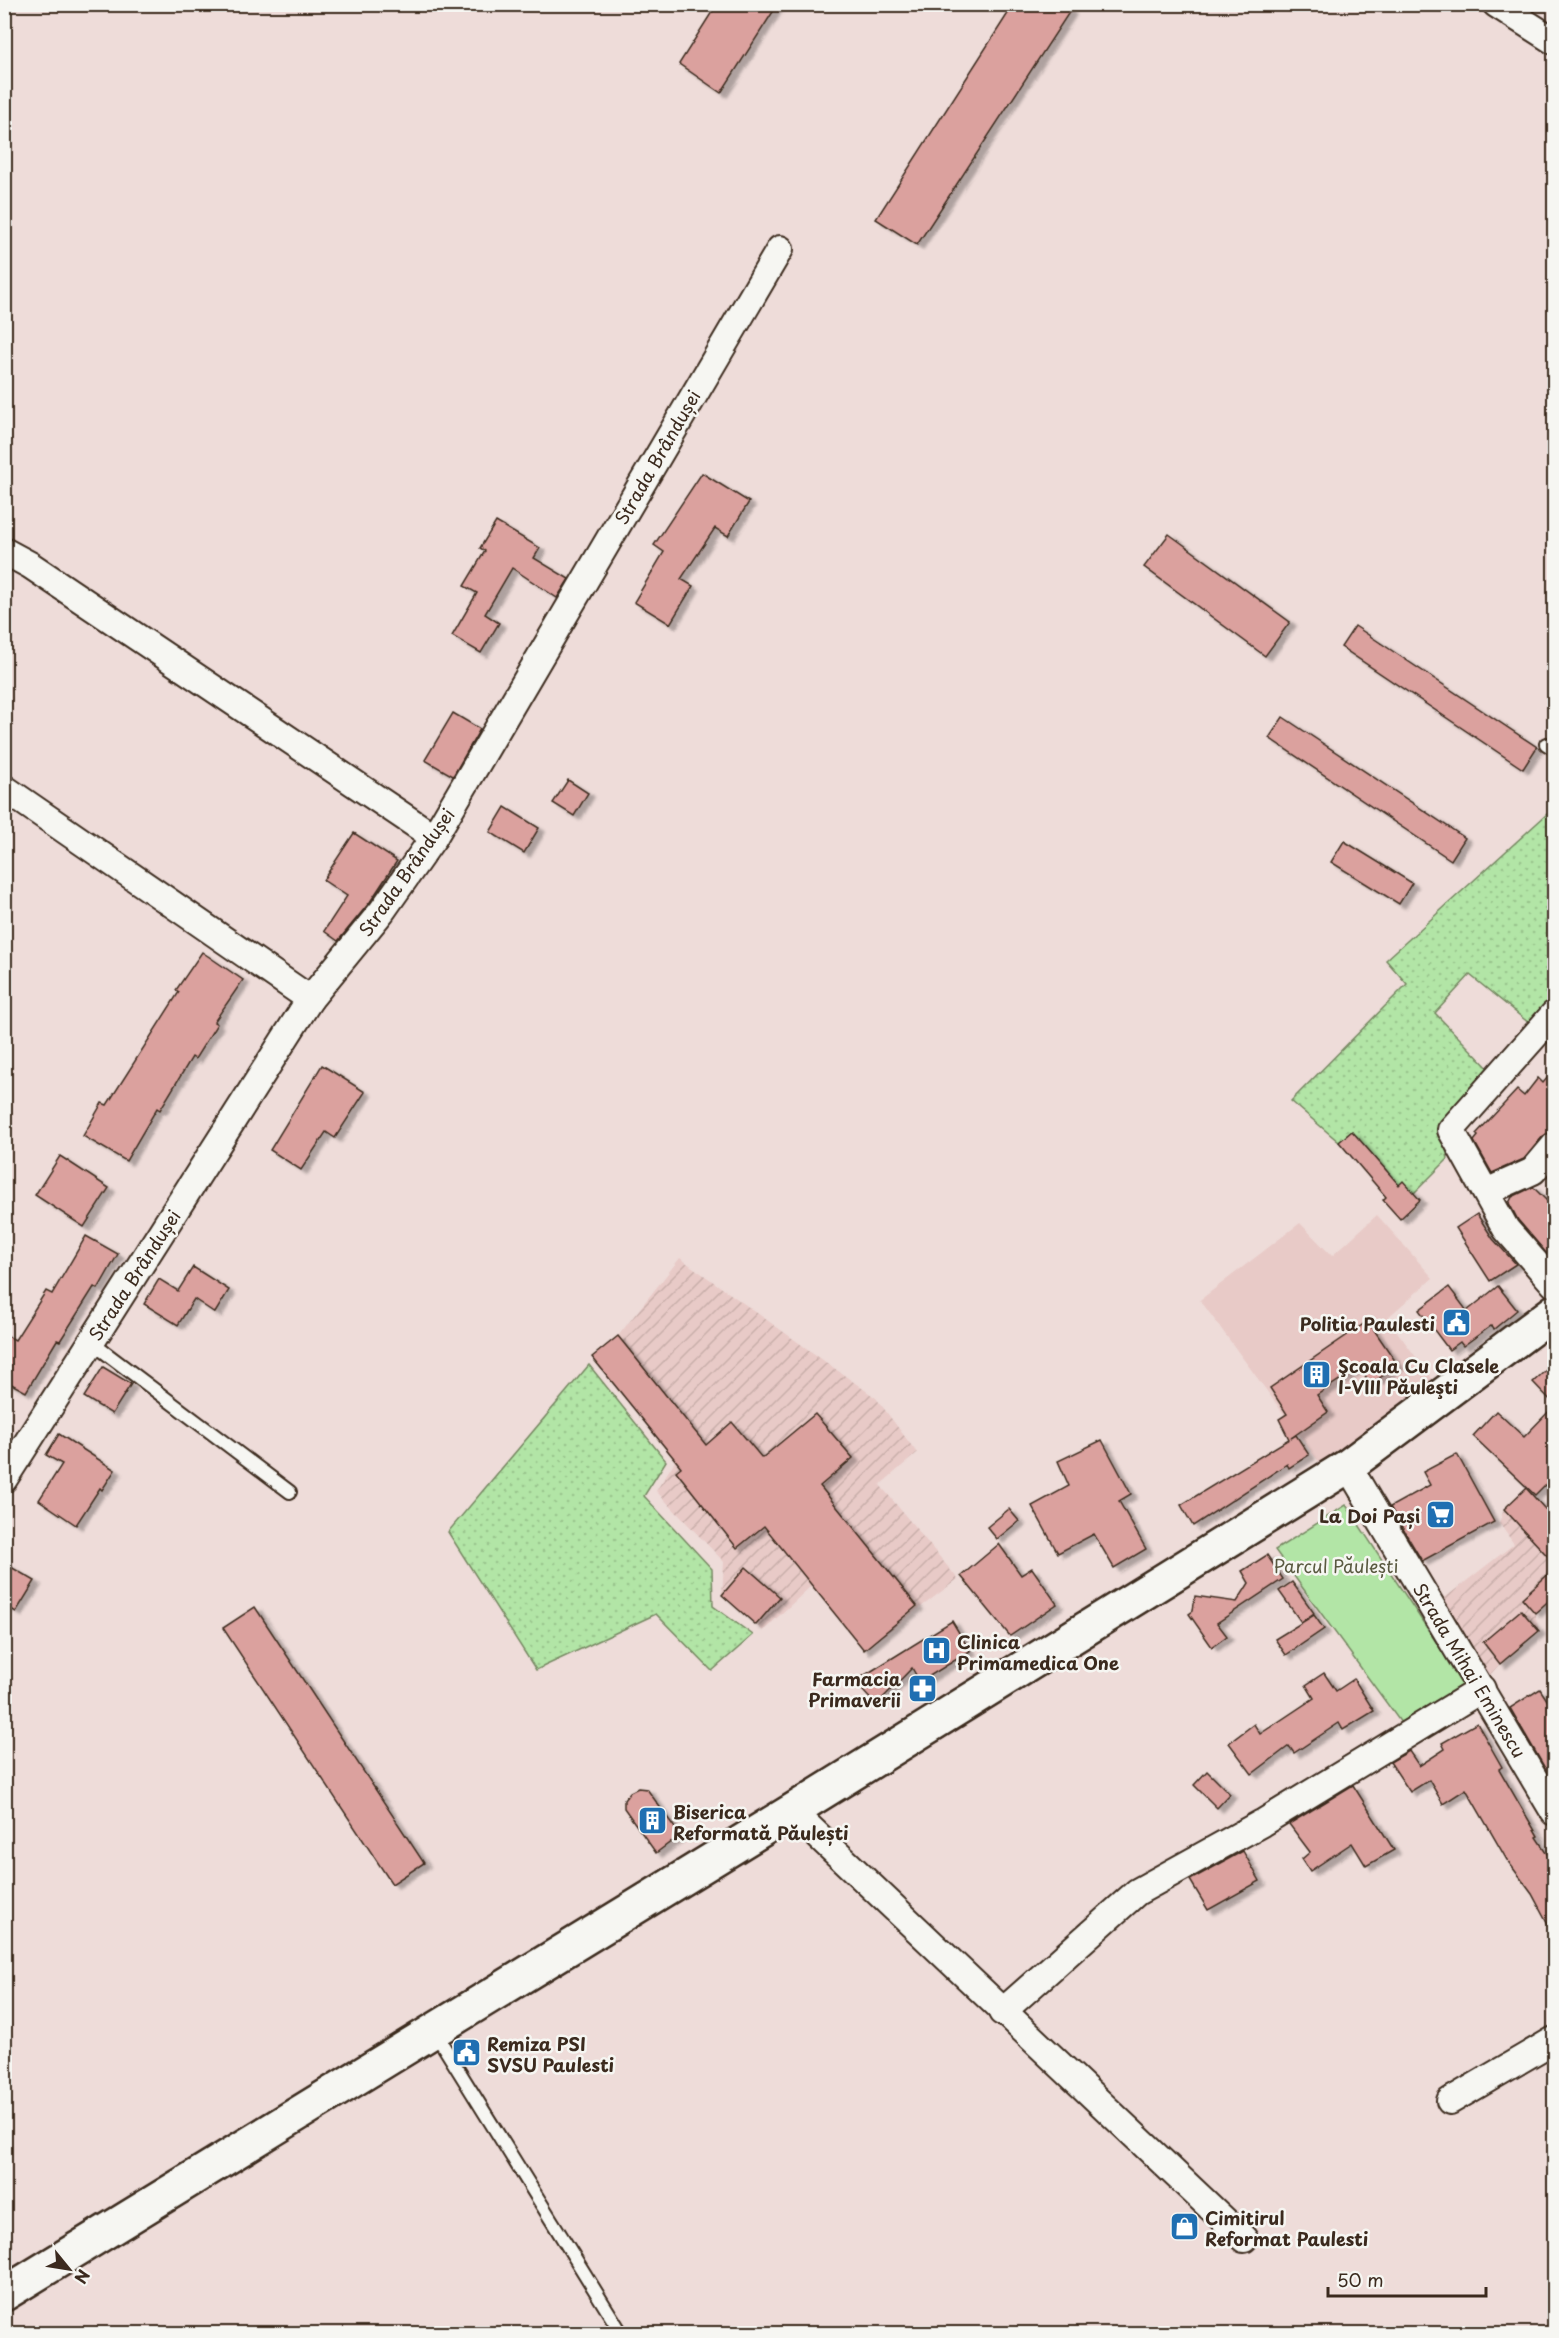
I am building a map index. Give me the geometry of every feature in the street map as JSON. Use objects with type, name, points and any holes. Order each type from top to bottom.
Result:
[{"type":"main road","points":[[4,2294],[792,1811],[1348,1466],[1554,1312]]},
{"type":"street","points":[[1496,4],[1554,41]]},
{"type":"street","name":"Strada Brândușei","points":[[4,1479],[310,999],[382,911],[434,837],[780,249]]},
{"type":"street","points":[[4,551],[49,578],[434,837]]},
{"type":"street","points":[[4,788],[310,999]]},
{"type":"street","points":[[1554,1014],[1451,1130],[1506,1229],[1554,1284]]},
{"type":"street","points":[[1486,1192],[1533,1171],[1554,1146]]},
{"type":"street","name":"Strada Mihai Eminescu","points":[[1348,1466],[1554,1812]]},
{"type":"street","points":[[1002,2012],[1137,1893],[1262,1823],[1482,1689]]},
{"type":"street","points":[[792,1811],[1244,2239]]},
{"type":"street","points":[[1450,2101],[1554,2040]]},
{"type":"lane","points":[[92,1342],[290,1492]]},
{"type":"lane","points":[[433,2030],[622,2334]]},
{"type":"shaded area","points":[[1377,1215],[1433,1278],[1387,1318],[1436,1384],[1322,1466],[1200,1300],[1300,1223],[1332,1256]]},
{"type":"shaded area","points":[[680,1258],[876,1398],[917,1453],[880,1485],[958,1579],[864,1650],[811,1586],[763,1631],[722,1595],[724,1562],[656,1491],[675,1461],[592,1357],[618,1336]]},
{"type":"shaded area","points":[[1526,1488],[1554,1519],[1554,1596],[1535,1613],[1539,1631],[1487,1678],[1442,1600],[1514,1544],[1499,1523],[1504,1509]]},
{"type":"green space","points":[[1547,814],[1554,821],[1554,1007],[1535,1028],[1470,975],[1435,1013],[1491,1071],[1441,1124],[1448,1159],[1414,1193],[1393,1191],[1387,1171],[1352,1131],[1339,1142],[1291,1101],[1407,984],[1386,960]]},
{"type":"green space","points":[[589,1365],[666,1461],[644,1496],[712,1569],[713,1606],[753,1635],[712,1671],[656,1614],[536,1670],[448,1532]]},
{"type":"green space","name":"Parcul Păulești","points":[[1346,1505],[1465,1686],[1404,1727],[1275,1550]]},
{"type":"building","points":[[717,4],[778,4],[721,93],[679,64]]},
{"type":"building","points":[[1014,4],[1061,4],[1070,11],[917,245],[876,219]]},
{"type":"building","points":[[702,473],[749,502],[728,536],[715,528],[681,579],[693,586],[670,624],[634,602],[664,552],[654,545]]},
{"type":"building","points":[[496,522],[540,548],[534,558],[569,579],[557,598],[512,568],[485,614],[499,623],[481,653],[452,636],[477,593],[464,586],[485,551],[480,548]]},
{"type":"building","points":[[1169,534],[1290,622],[1265,656],[1144,567]]},
{"type":"building","points":[[1355,626],[1537,747],[1523,769],[1341,647]]},
{"type":"building","points":[[453,713],[480,729],[453,776],[425,760]]},
{"type":"building","points":[[1283,717],[1465,838],[1451,860],[1269,738]]},
{"type":"building","points":[[568,780],[588,793],[574,816],[553,803]]},
{"type":"building","points":[[505,807],[539,828],[524,853],[490,832]]},
{"type":"building","points":[[354,833],[397,861],[370,902],[338,941],[324,931],[347,896],[323,880]]},
{"type":"building","points":[[1344,841],[1412,883],[1399,904],[1331,862]]},
{"type":"building","points":[[202,952],[243,980],[214,1022],[217,1024],[195,1059],[192,1057],[160,1110],[157,1108],[126,1161],[83,1136],[102,1103],[107,1105],[179,992],[176,990]]},
{"type":"building","points":[[322,1065],[365,1092],[335,1138],[326,1132],[301,1170],[270,1150]]},
{"type":"building","points":[[1554,1070],[1554,1131],[1543,1136],[1524,1159],[1492,1173],[1474,1141],[1478,1136],[1476,1134],[1517,1090],[1524,1096],[1538,1078],[1543,1083]]},
{"type":"building","points":[[1352,1131],[1399,1185],[1403,1181],[1420,1200],[1400,1219],[1383,1200],[1386,1197],[1339,1142]]},
{"type":"building","points":[[60,1156],[109,1188],[84,1227],[35,1195]]},
{"type":"building","points":[[1533,1187],[1554,1208],[1554,1262],[1518,1220],[1509,1203],[1512,1197]]},
{"type":"building","points":[[1477,1214],[1493,1239],[1516,1264],[1490,1281],[1456,1228]]},
{"type":"building","points":[[86,1236],[118,1254],[98,1289],[94,1287],[60,1341],[57,1340],[26,1392],[4,1380],[4,1334],[15,1340],[46,1291],[52,1294]]},
{"type":"building","points":[[193,1267],[229,1290],[215,1313],[194,1299],[178,1325],[144,1304],[159,1279],[178,1291]]},
{"type":"building","points":[[1498,1286],[1517,1310],[1494,1329],[1491,1326],[1463,1346],[1460,1342],[1449,1350],[1419,1310],[1449,1287],[1467,1311]]},
{"type":"building","name":"Şcoala Cu Clasele I-VIII Păuleşti","points":[[1368,1321],[1398,1365],[1371,1384],[1359,1367],[1317,1395],[1328,1412],[1291,1438],[1296,1435],[1309,1455],[1289,1468],[1287,1464],[1193,1526],[1181,1505],[1289,1439],[1279,1419],[1287,1414],[1270,1388]]},
{"type":"building","points":[[618,1336],[706,1445],[732,1422],[762,1458],[815,1414],[853,1458],[820,1486],[917,1606],[864,1650],[764,1526],[737,1548],[676,1471],[681,1467],[592,1357]]},
{"type":"building","points":[[1554,1363],[1554,1404],[1533,1382]]},
{"type":"building","points":[[103,1367],[131,1384],[112,1414],[84,1397]]},
{"type":"building","points":[[1554,1406],[1554,1476],[1535,1495],[1473,1436],[1496,1411],[1524,1437]]},
{"type":"building","points":[[59,1434],[115,1470],[102,1490],[100,1488],[76,1525],[39,1500],[62,1464],[46,1455]]},
{"type":"building","points":[[1102,1440],[1131,1494],[1119,1501],[1146,1549],[1114,1568],[1094,1534],[1058,1553],[1032,1506],[1069,1486],[1058,1461]]},
{"type":"building","name":"La Doi Pași","points":[[1457,1454],[1494,1522],[1422,1561],[1390,1507],[1430,1485],[1423,1472]]},
{"type":"building","points":[[1526,1488],[1554,1519],[1554,1563],[1504,1509]]},
{"type":"building","points":[[1009,1509],[1019,1521],[997,1539],[987,1527]]},
{"type":"building","points":[[999,1544],[1021,1575],[1032,1568],[1057,1604],[1010,1636],[961,1576]]},
{"type":"building","points":[[1267,1555],[1283,1579],[1217,1623],[1227,1636],[1212,1647],[1189,1614],[1193,1611],[1195,1596],[1237,1602],[1249,1583],[1242,1571]]},
{"type":"building","points":[[4,1563],[35,1581],[16,1612],[4,1605]]},
{"type":"building","points":[[746,1567],[780,1597],[756,1625],[722,1595]]},
{"type":"building","points":[[1554,1569],[1554,1596],[1535,1613],[1522,1598]]},
{"type":"building","points":[[1292,1582],[1314,1613],[1301,1622],[1279,1591]]},
{"type":"building","points":[[255,1607],[424,1863],[392,1884],[223,1628]]},
{"type":"building","points":[[1521,1610],[1539,1631],[1500,1664],[1483,1642]]},
{"type":"building","points":[[1314,1615],[1324,1629],[1286,1655],[1275,1639]]},
{"type":"building","name":"Clinica Primamedica One","points":[[952,1621],[970,1651],[920,1682],[912,1668],[876,1705],[862,1690],[865,1688],[857,1680]]},
{"type":"building","points":[[1324,1673],[1336,1691],[1354,1679],[1374,1711],[1343,1730],[1339,1723],[1294,1753],[1289,1746],[1252,1774],[1229,1743],[1254,1724],[1260,1734],[1314,1698],[1306,1685]]},
{"type":"building","points":[[1540,1689],[1554,1711],[1554,1784],[1510,1708]]},
{"type":"building","points":[[1477,1723],[1502,1767],[1499,1769],[1538,1836],[1536,1837],[1554,1864],[1554,1935],[1532,1894],[1507,1860],[1466,1789],[1443,1804],[1429,1780],[1410,1792],[1390,1762],[1409,1751],[1419,1766],[1445,1749],[1442,1743]]},
{"type":"building","points":[[1207,1771],[1230,1794],[1217,1808],[1194,1785]]},
{"type":"building","points":[[1353,1785],[1394,1850],[1366,1866],[1352,1843],[1310,1871],[1302,1859],[1310,1852],[1289,1824]]},
{"type":"building","name":"Biserica Reformată Păulești","points":[[638,1788],[647,1789],[680,1835],[656,1853],[624,1808],[624,1800],[630,1792]]},
{"type":"building","points":[[1243,1851],[1260,1881],[1208,1910],[1190,1880]]},
{"type":"place","name":"Politia Paulesti","points":[[1456,1323]]},
{"type":"place","name":"Şcoala Cu Clasele I-VIII Păuleşti","points":[[1317,1375]]},
{"type":"place","name":"La Doi Pași","points":[[1441,1515]]},
{"type":"place","name":"Clinica Primamedica One","points":[[936,1651]]},
{"type":"place","name":"Farmacia Primaverii","points":[[922,1688]]},
{"type":"place","name":"Biserica Reformată Păulești","points":[[652,1821]]},
{"type":"place","name":"Remiza PSI SVSU Paulesti","points":[[466,2053]]},
{"type":"place","name":"Cimitirul Reformat Paulesti","points":[[1184,2227]]}]
